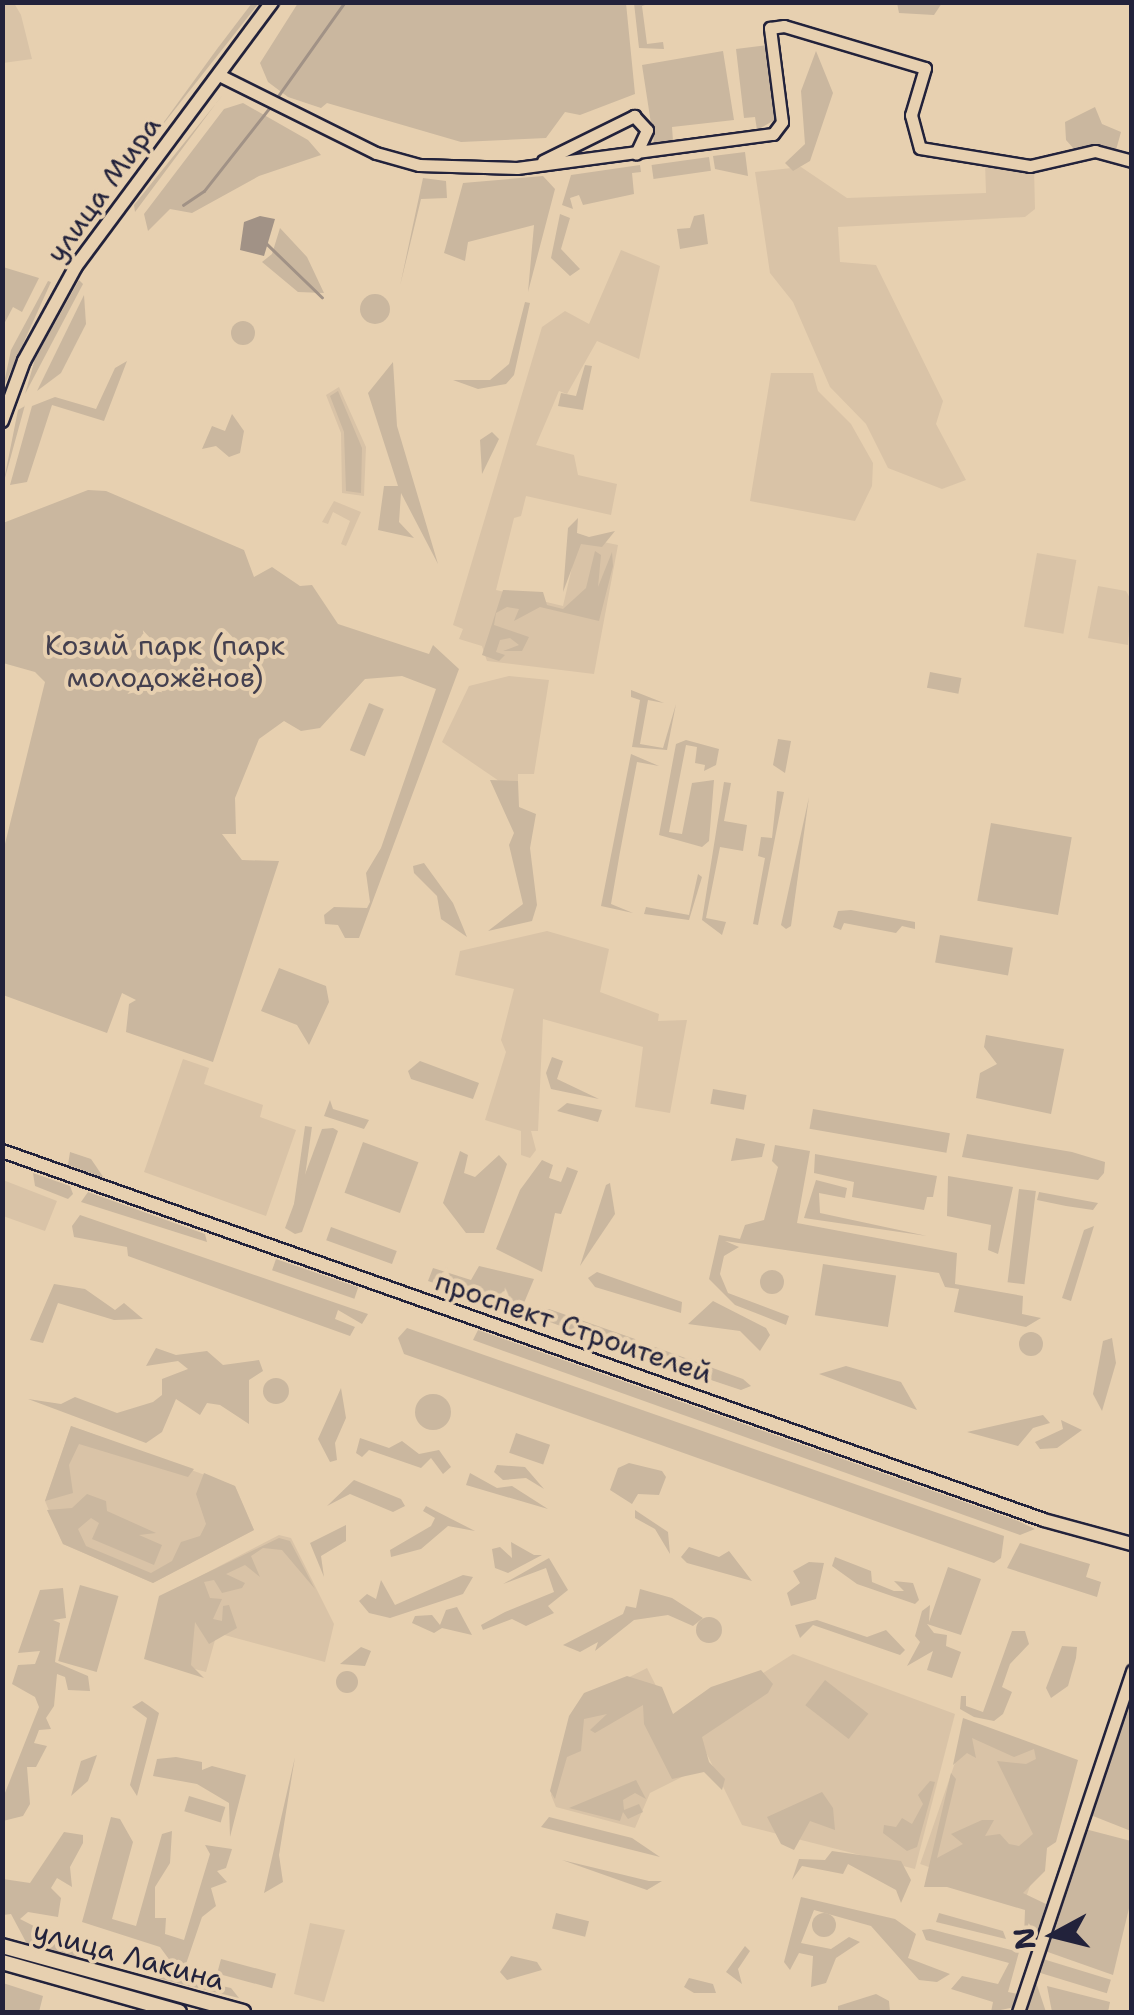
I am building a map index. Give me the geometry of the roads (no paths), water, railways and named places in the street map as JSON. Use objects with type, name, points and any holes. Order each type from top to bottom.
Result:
[{"type":"highway","name":"улица Лакина","points":[[2,1946],[243,2012]]},
{"type":"highway","name":"улица Лакина","points":[[2,1962],[180,2012]]},
{"type":"main road","name":"улица Мира","points":[[2,421],[24,361],[72,273],[272,2]]},
{"type":"main road","name":"проспект Строителей","points":[[2,1152],[1129,1544]]},
{"type":"street","points":[[219,75],[316,126],[419,165],[517,168],[773,134],[782,122],[770,28],[838,38],[925,68],[912,115],[912,136],[920,148],[1030,166],[1095,151],[1132,161]]},
{"type":"street","points":[[517,168],[548,160],[624,116],[642,120],[647,130],[636,154]]},
{"type":"street","points":[[1018,2012],[1132,1671]]},
{"type":"waterway","points":[[276,99],[345,2]]},
{"type":"waterway","points":[[183,205],[204,191],[271,106]]},
{"type":"waterway","points":[[266,243],[322,297]]},
{"type":"park label","name":"Козий парк (парк молодожёнов)","points":[[165,661]]}]
